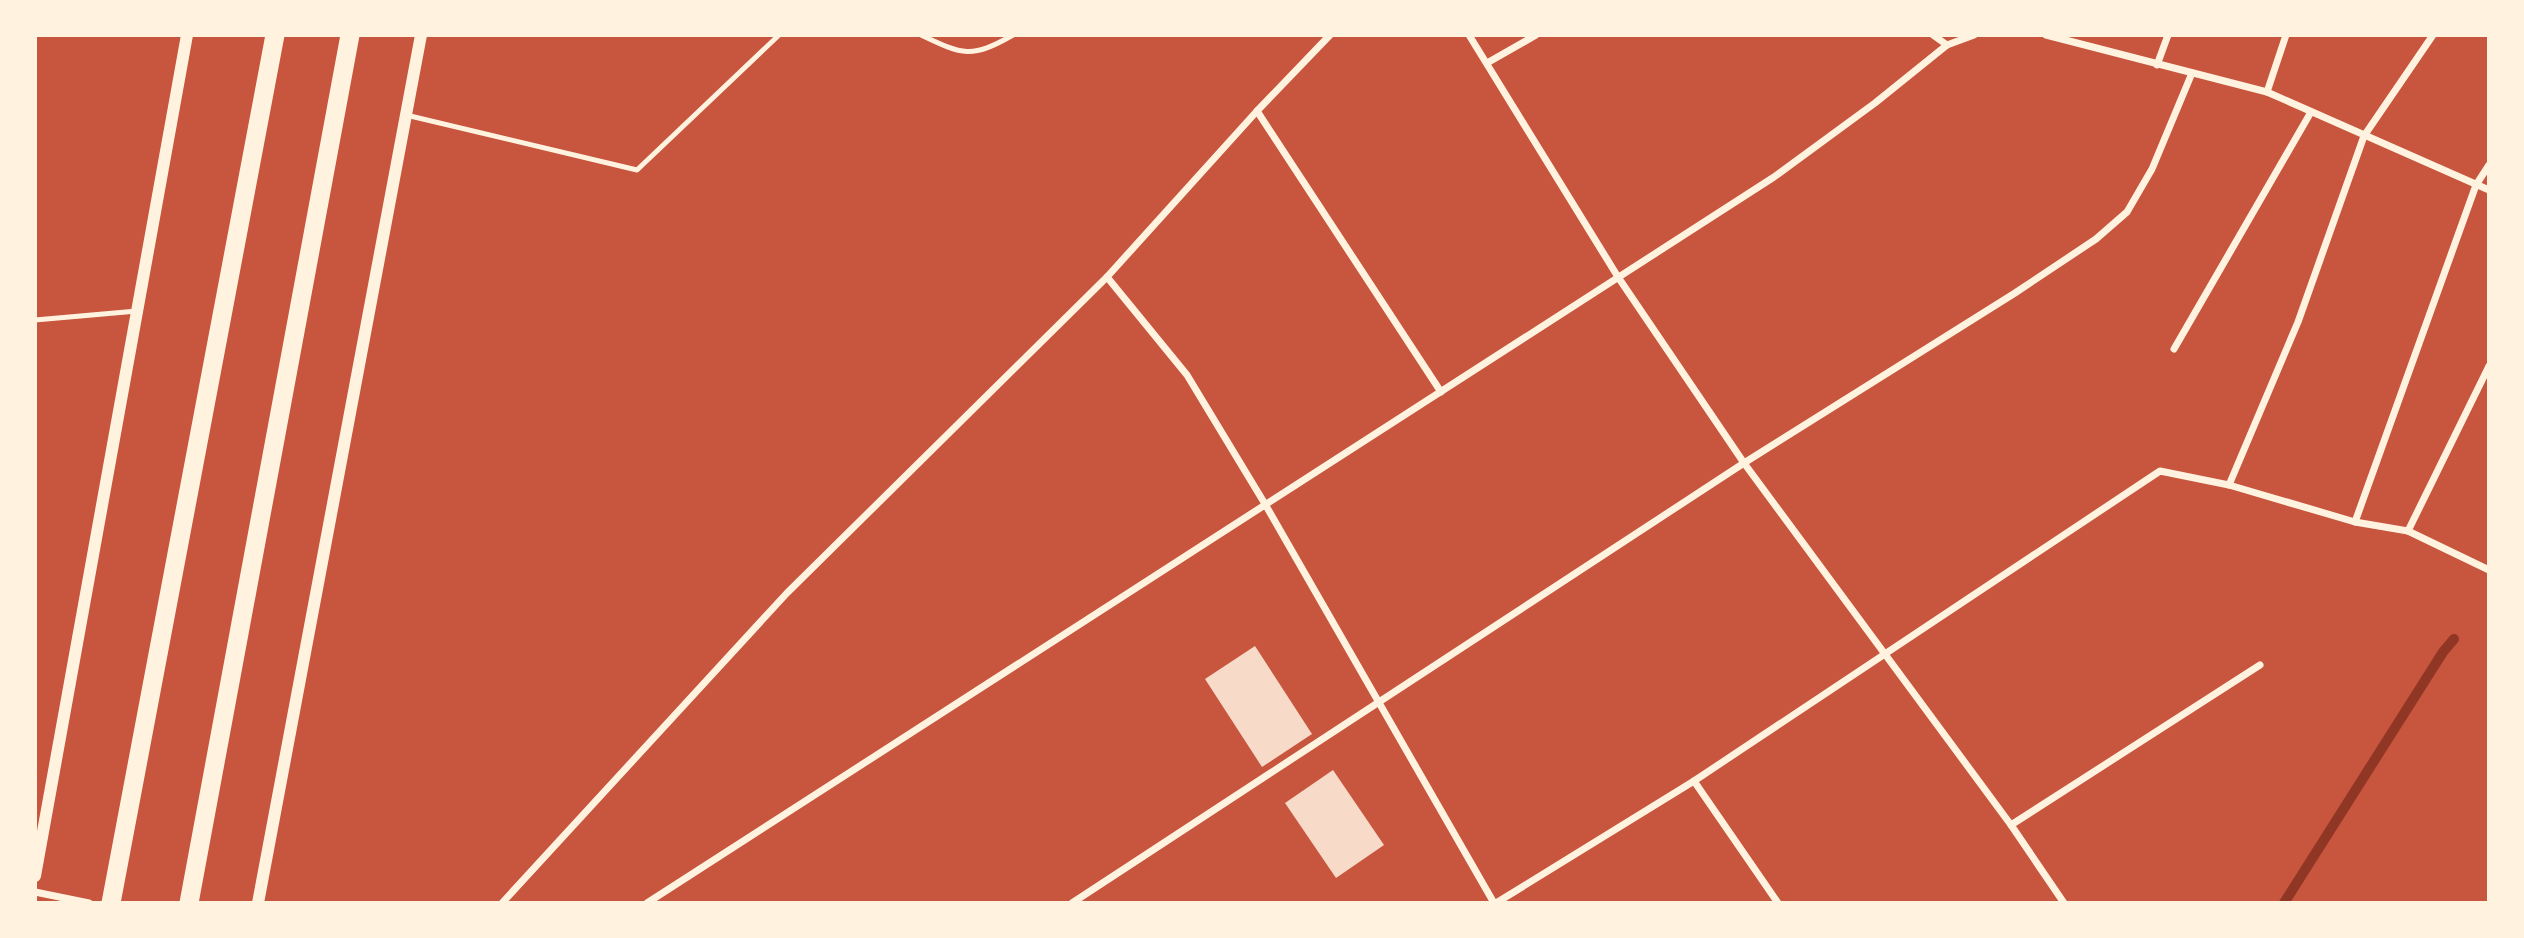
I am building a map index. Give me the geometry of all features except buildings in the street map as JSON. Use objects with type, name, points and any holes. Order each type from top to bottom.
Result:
[{"type":"highway","points":[[111,903],[275,35]]},
{"type":"highway","points":[[189,903],[350,35]]},
{"type":"street","points":[[35,876],[187,35]]},
{"type":"street","points":[[258,903],[421,35]]},
{"type":"street","points":[[502,903],[787,593],[1107,277],[1257,111],[1330,35]]},
{"type":"street","points":[[1469,35],[1618,276],[1744,463],[2011,825],[2064,903]]},
{"type":"street","points":[[1487,62],[1536,35]]},
{"type":"street","points":[[1933,35],[1947,45]]},
{"type":"street","points":[[647,903],[1774,177],[1875,103],[1947,45],[1974,35]]},
{"type":"street","points":[[2046,35],[2267,92],[2489,190]]},
{"type":"street","points":[[2157,65],[2168,35]]},
{"type":"street","points":[[2267,92],[2286,35]]},
{"type":"street","points":[[2229,485],[2298,322],[2364,136],[2432,35]]},
{"type":"street","points":[[1072,903],[1744,463],[2096,239],[2127,212],[2152,169],[2192,73]]},
{"type":"street","points":[[1257,111],[1441,392]]},
{"type":"street","points":[[2174,348],[2311,112]]},
{"type":"street","points":[[2355,522],[2476,185],[2489,165]]},
{"type":"street","points":[[1107,277],[1187,375],[1265,504],[1495,903],[1694,781],[2160,471],[2229,485],[2355,522],[2408,531],[2489,570]]},
{"type":"street","points":[[2408,531],[2489,366]]},
{"type":"street","points":[[2011,825],[2260,665]]},
{"type":"street","points":[[1694,781],[1778,903]]},
{"type":"street","points":[[35,892],[89,903]]},
{"type":"lane","points":[[406,115],[637,170],[779,35]]},
{"type":"lane","points":[[921,35],[956,51],[983,51],[1013,35]]},
{"type":"lane","points":[[35,320],[137,311]]},
{"type":"waterway","points":[[2284,903],[2443,652],[2454,639]]}]
